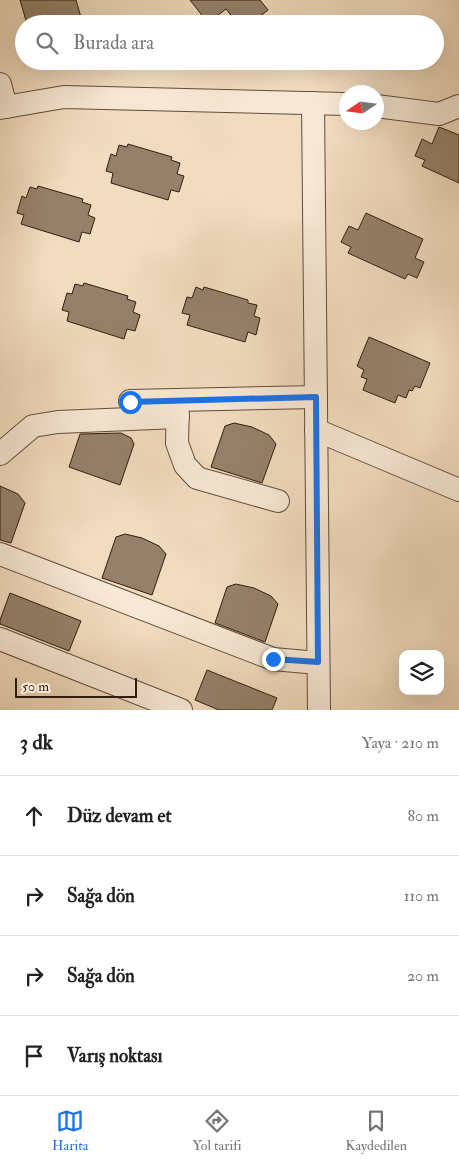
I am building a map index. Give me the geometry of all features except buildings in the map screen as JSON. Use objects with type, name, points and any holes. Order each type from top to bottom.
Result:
[{"type":"street","points":[[0,84],[3,107],[64,97],[339,104]]},
{"type":"street","points":[[313,103],[319,710]]},
{"type":"street","points":[[384,107],[439,114],[459,106]]},
{"type":"street","points":[[0,454],[33,426],[178,409],[316,397]]},
{"type":"street","points":[[130,402],[178,409]]},
{"type":"street","points":[[178,409],[177,443],[185,465],[197,478],[278,501]]},
{"type":"street","points":[[316,430],[459,490]]},
{"type":"street","points":[[0,554],[273,659],[318,662]]},
{"type":"street","points":[[0,639],[181,710]]},
{"type":"route","points":[[130,402],[316,397],[318,662],[273,659]]}]
